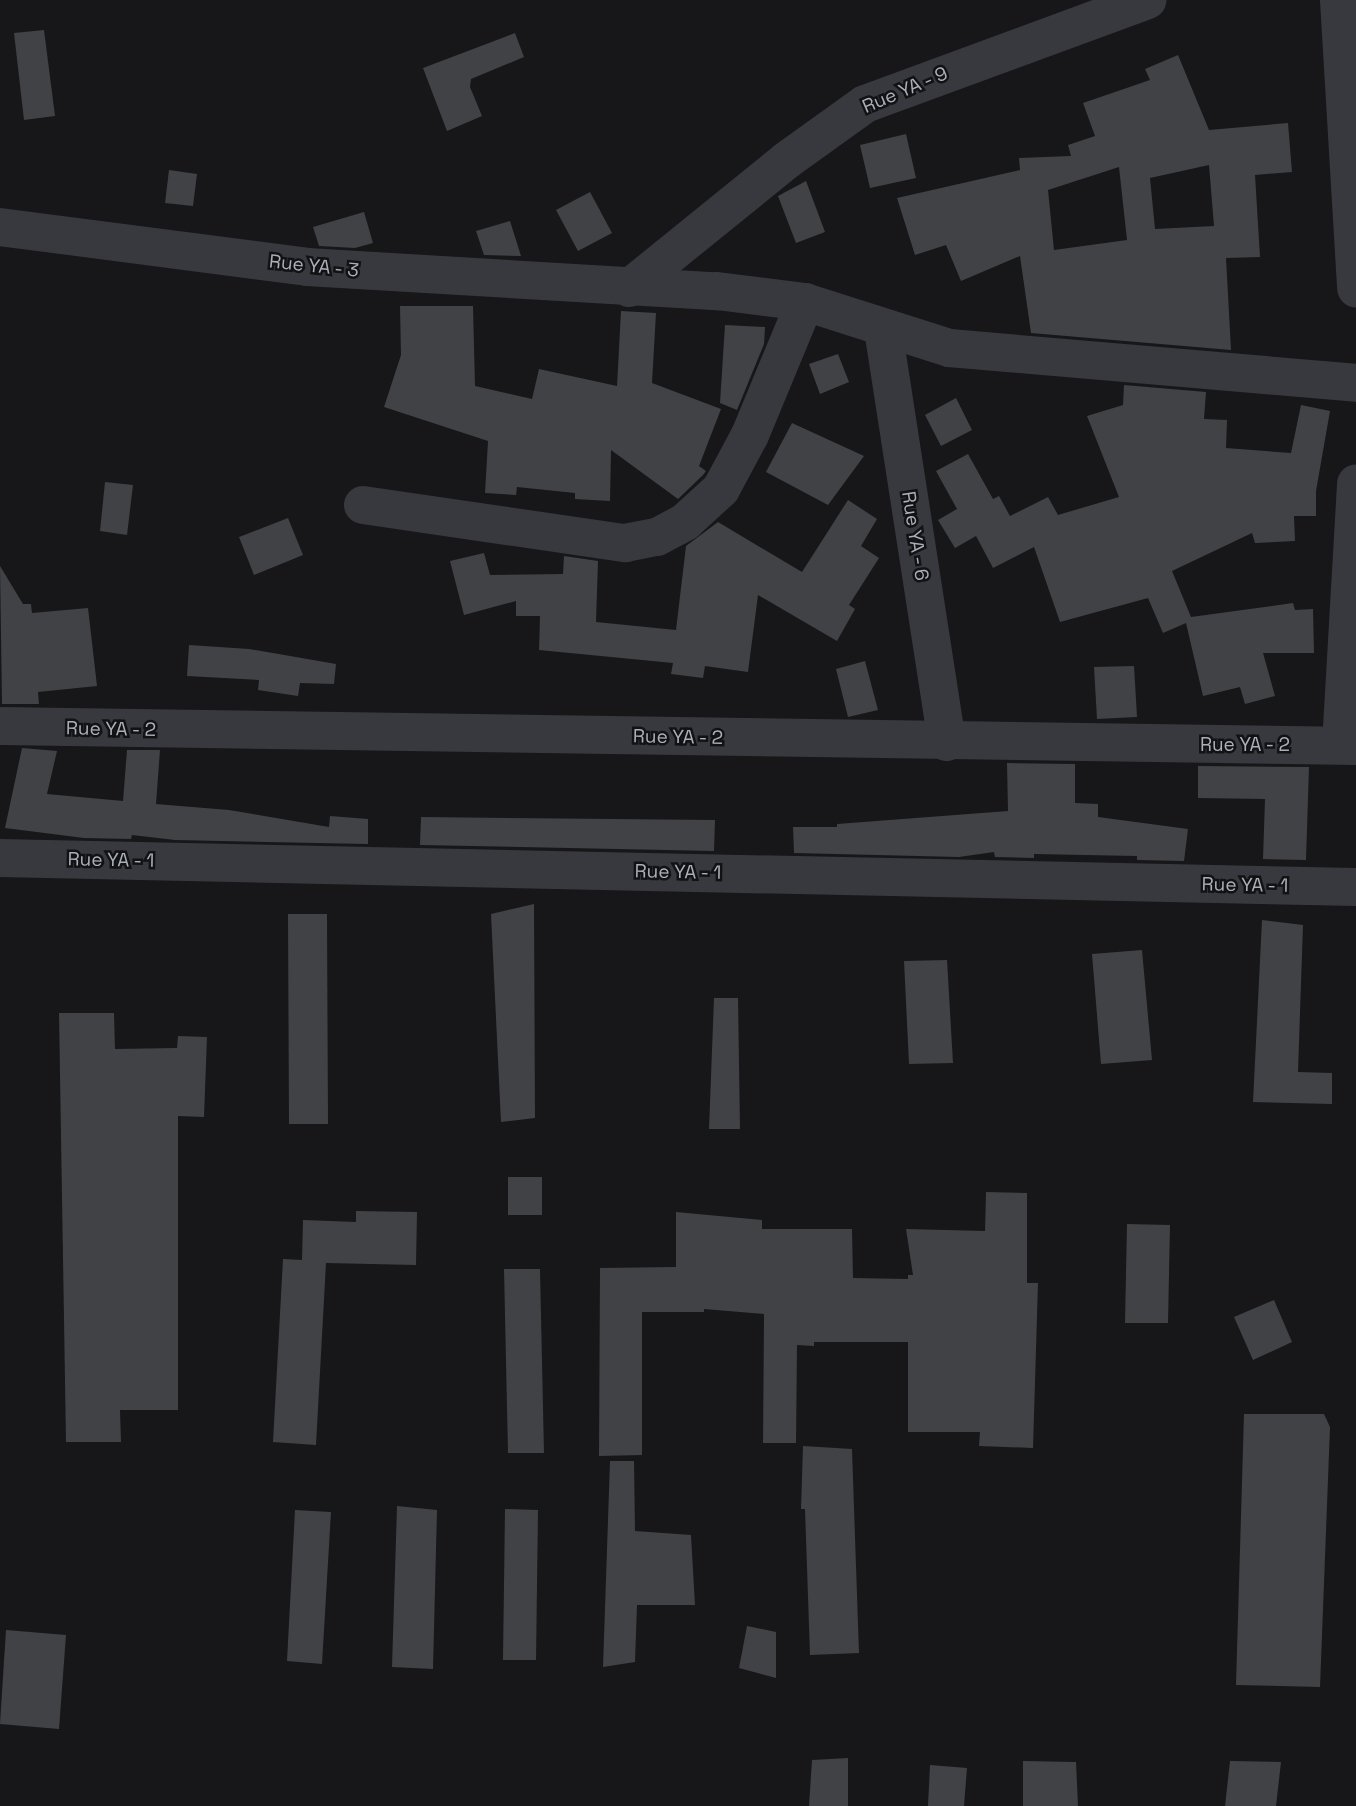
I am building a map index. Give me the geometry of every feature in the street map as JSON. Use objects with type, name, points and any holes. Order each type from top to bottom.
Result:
[{"type":"street","name":"Rue YA - 9","points":[[629,288],[787,160],[865,104],[1147,0]]},
{"type":"street","points":[[1339,0],[1356,289]]},
{"type":"street","name":"Rue YA - 3","points":[[0,227],[307,267],[629,288],[716,291],[805,302],[949,348],[1356,383]]},
{"type":"street","points":[[363,505],[625,543],[657,537],[685,523],[721,489],[750,435],[805,302]]},
{"type":"street","name":"Rue YA - 6","points":[[883,329],[947,742]]},
{"type":"street","points":[[1349,746],[1356,483]]},
{"type":"street","name":"Rue YA - 2","points":[[0,726],[1349,746]]},
{"type":"street","name":"Rue YA - 1","points":[[0,858],[1356,887]]},
{"type":"building","points":[[44,30],[55,116],[24,120],[14,33]]},
{"type":"building","points":[[515,33],[524,57],[471,79],[470,87],[482,116],[447,131],[423,68]]},
{"type":"building","points":[[1178,55],[1209,130],[1288,123],[1292,172],[1255,175],[1260,257],[1226,258],[1231,350],[1031,333],[1020,256],[961,281],[946,245],[915,255],[897,198],[1020,170],[1019,158],[1071,156],[1068,145],[1095,136],[1083,103],[1150,80],[1145,69]],"holes":[[[1209,165],[1214,226],[1155,229],[1150,178]],[[1119,167],[1127,240],[1054,250],[1048,190]]]},
{"type":"building","points":[[906,134],[916,178],[870,188],[860,145]]},
{"type":"building","points":[[169,170],[197,174],[193,206],[165,203]]},
{"type":"building","points":[[806,181],[825,232],[796,243],[778,196]]},
{"type":"building","points":[[590,192],[612,233],[578,251],[556,210]]},
{"type":"building","points":[[364,212],[373,243],[355,248],[319,246],[313,227]]},
{"type":"building","points":[[510,221],[521,256],[484,255],[476,231]]},
{"type":"building","points":[[400,306],[473,306],[475,386],[532,399],[539,369],[617,386],[621,311],[656,313],[652,383],[721,409],[699,466],[706,471],[678,499],[611,450],[610,501],[575,499],[575,493],[517,487],[516,495],[485,493],[488,441],[384,407],[401,355]]},
{"type":"building","points":[[725,325],[765,327],[764,344],[737,410],[720,403]]},
{"type":"building","points":[[838,354],[849,382],[820,394],[809,364]]},
{"type":"building","points":[[1124,385],[1206,392],[1204,419],[1227,420],[1226,448],[1291,453],[1301,405],[1330,411],[1316,491],[1316,516],[1294,516],[1295,541],[1255,543],[1252,533],[1172,571],[1191,617],[1293,603],[1295,610],[1313,609],[1314,653],[1263,653],[1275,696],[1245,704],[1240,687],[1203,696],[1186,623],[1163,633],[1148,598],[1060,622],[1034,547],[993,568],[976,536],[955,548],[938,520],[957,509],[936,471],[968,454],[993,499],[999,496],[1010,516],[1048,497],[1058,515],[1119,497],[1087,416],[1123,405]]},
{"type":"building","points":[[956,398],[972,430],[941,446],[925,415]]},
{"type":"building","points":[[792,423],[864,456],[828,505],[766,472]]},
{"type":"building","points":[[105,482],[133,485],[127,535],[100,531]]},
{"type":"building","points":[[848,500],[877,519],[861,546],[879,558],[849,605],[855,609],[837,641],[758,595],[748,672],[705,666],[703,678],[671,674],[673,663],[539,650],[540,616],[516,616],[516,601],[464,615],[450,561],[484,553],[490,575],[563,574],[564,556],[598,561],[596,622],[676,630],[686,546],[718,522],[802,572]]},
{"type":"building","points":[[288,518],[303,555],[254,575],[239,537]]},
{"type":"building","points":[[0,566],[23,604],[31,604],[32,613],[88,608],[97,686],[38,692],[39,704],[2,704]]},
{"type":"building","points":[[189,645],[249,649],[336,664],[334,684],[300,683],[298,696],[258,690],[259,680],[187,676]]},
{"type":"building","points":[[865,661],[878,710],[848,717],[836,669]]},
{"type":"building","points":[[1134,666],[1137,717],[1097,719],[1094,667]]},
{"type":"building","points":[[22,748],[57,751],[47,794],[123,801],[127,750],[160,750],[156,804],[229,810],[329,827],[330,816],[368,819],[368,844],[175,840],[132,835],[131,839],[84,838],[5,828]]},
{"type":"building","points":[[1007,763],[1075,764],[1075,803],[1098,804],[1098,817],[1188,829],[1184,861],[1137,860],[1137,856],[1034,854],[1034,858],[995,857],[994,852],[959,857],[794,853],[793,827],[837,827],[837,824],[1008,811]]},
{"type":"building","points":[[1198,766],[1309,767],[1306,860],[1263,859],[1265,799],[1198,798]]},
{"type":"building","points":[[421,817],[715,820],[714,851],[420,845]]},
{"type":"building","points":[[534,904],[535,1118],[501,1122],[491,914]]},
{"type":"building","points":[[288,914],[327,914],[328,1124],[289,1124]]},
{"type":"building","points":[[1262,920],[1303,925],[1298,1072],[1332,1073],[1332,1104],[1253,1102]]},
{"type":"building","points":[[1142,950],[1152,1060],[1101,1064],[1092,954]]},
{"type":"building","points":[[947,960],[953,1063],[909,1064],[904,961]]},
{"type":"building","points":[[714,998],[738,998],[740,1129],[709,1129]]},
{"type":"building","points":[[59,1013],[114,1013],[115,1049],[177,1048],[178,1036],[207,1037],[204,1117],[178,1116],[178,1410],[120,1410],[121,1442],[66,1442]]},
{"type":"building","points":[[508,1177],[542,1177],[542,1215],[508,1215]]},
{"type":"building","points":[[986,1192],[1027,1193],[1027,1283],[1038,1283],[1033,1448],[979,1446],[980,1432],[908,1432],[908,1342],[814,1342],[814,1346],[797,1345],[796,1443],[763,1443],[764,1314],[704,1309],[704,1312],[642,1312],[642,1455],[599,1456],[600,1268],[676,1267],[676,1212],[762,1220],[762,1229],[852,1229],[853,1278],[908,1279],[908,1275],[913,1275],[906,1229],[985,1231]]},
{"type":"building","points":[[356,1211],[417,1212],[416,1265],[326,1263],[316,1445],[273,1442],[283,1259],[302,1260],[303,1220],[356,1222]]},
{"type":"building","points":[[1127,1224],[1170,1225],[1168,1323],[1125,1323]]},
{"type":"building","points":[[504,1269],[540,1269],[544,1453],[508,1453]]},
{"type":"building","points":[[1274,1300],[1292,1342],[1253,1360],[1234,1317]]},
{"type":"building","points":[[1244,1414],[1324,1414],[1330,1427],[1320,1687],[1236,1685]]},
{"type":"building","points":[[803,1446],[852,1449],[859,1653],[810,1655],[805,1509],[801,1509]]},
{"type":"building","points":[[610,1461],[634,1461],[635,1531],[691,1535],[695,1605],[637,1605],[635,1662],[603,1667]]},
{"type":"building","points":[[397,1506],[437,1510],[433,1669],[392,1667]]},
{"type":"building","points":[[505,1509],[538,1510],[536,1660],[503,1660]]},
{"type":"building","points":[[295,1510],[331,1512],[322,1664],[287,1661]]},
{"type":"building","points":[[747,1626],[776,1632],[776,1678],[739,1668]]},
{"type":"building","points":[[6,1630],[66,1635],[59,1729],[0,1724]]},
{"type":"building","points":[[848,1758],[848,1806],[809,1806],[812,1760]]},
{"type":"building","points":[[1023,1761],[1076,1762],[1078,1806],[1023,1806]]},
{"type":"building","points":[[1230,1761],[1281,1762],[1276,1806],[1225,1806]]},
{"type":"building","points":[[930,1765],[967,1768],[964,1806],[928,1806]]}]
